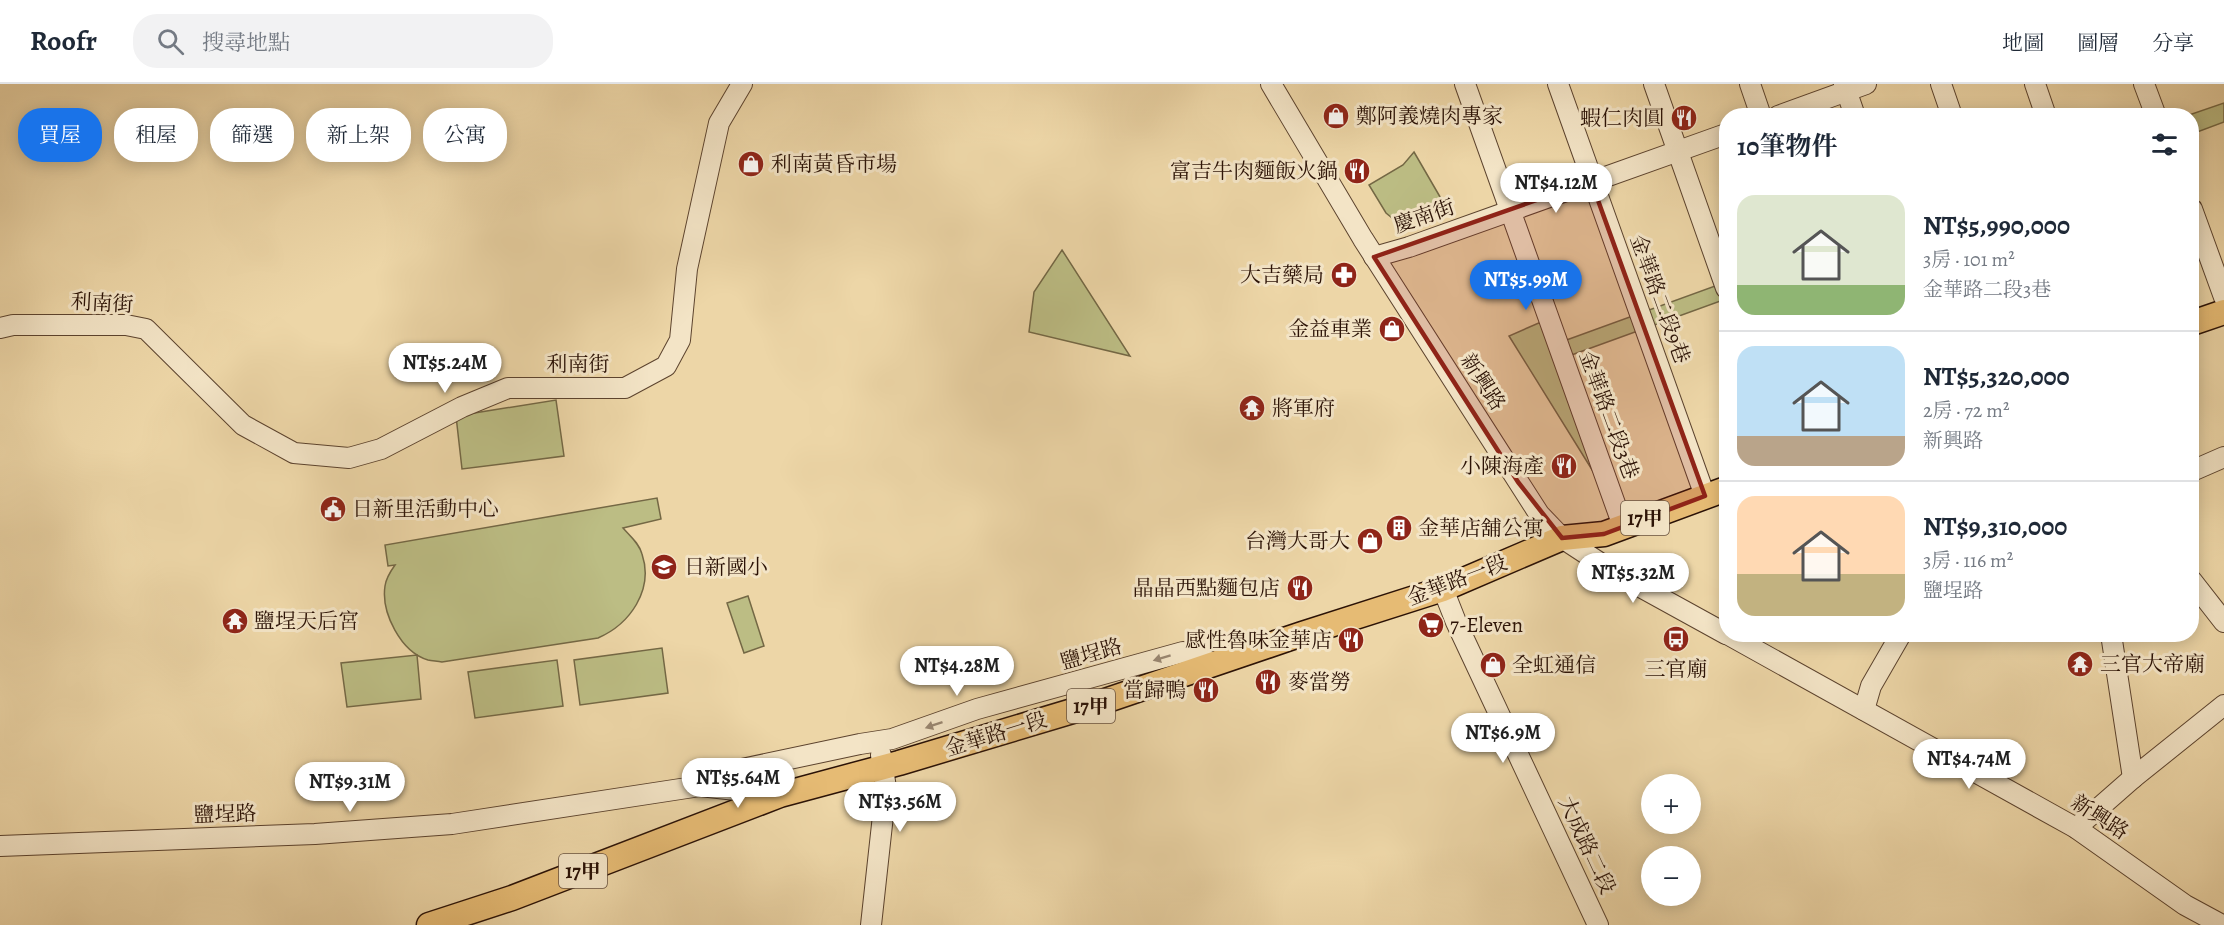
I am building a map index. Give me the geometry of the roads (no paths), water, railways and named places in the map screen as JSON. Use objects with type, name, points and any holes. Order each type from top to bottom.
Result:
[{"type":"main road","points":[[2199,321],[2224,312]]},
{"type":"main road","name":"17甲","points":[[1562,538],[1604,534],[1716,493]]},
{"type":"main road","name":"金華路一段","points":[[429,925],[512,898],[780,795],[1096,704],[1443,589],[1562,538]]},
{"type":"street","name":"利南街","points":[[0,328],[13,325],[126,325],[146,329],[243,425],[294,453],[349,458],[381,449],[462,407],[508,388],[625,388],[666,366],[680,340],[687,269],[719,123],[742,84]]},
{"type":"street","name":"新興路","points":[[1270,84],[1374,257],[1539,514],[1562,538],[1617,574],[1719,630]]},
{"type":"street","name":"金華路二段3巷","points":[[1465,84],[1623,526]]},
{"type":"street","name":"金華路二段9巷","points":[[1558,84],[1592,181],[1716,493]]},
{"type":"street","points":[[1654,84],[1719,268]]},
{"type":"street","points":[[1750,84],[1758,108]]},
{"type":"street","points":[[1797,108],[1846,88],[1866,84]]},
{"type":"street","points":[[1941,84],[1949,108]]},
{"type":"street","points":[[2035,84],[2043,108]]},
{"type":"street","points":[[2144,84],[2153,108]]},
{"type":"street","points":[[1846,88],[1853,108]]},
{"type":"street","name":"慶南街","points":[[1374,257],[1409,247],[1719,136]]},
{"type":"street","points":[[2199,228],[2224,297]]},
{"type":"street","points":[[2199,468],[2224,457]]},
{"type":"street","name":"大成路二段","points":[[1443,589],[1456,622],[1598,925]]},
{"type":"street","points":[[2199,590],[2224,622]]},
{"type":"street","name":"新興路","points":[[1741,642],[2076,828],[2185,905],[2222,925]]},
{"type":"street","points":[[1863,710],[1871,686],[1896,642]]},
{"type":"street","points":[[2113,642],[2133,778]]},
{"type":"street","name":"鹽埕路","points":[[700,786],[728,772],[860,744],[892,740],[977,710],[1183,652],[1217,664]]},
{"type":"street","points":[[2076,828],[2133,778],[2224,705]]},
{"type":"street","points":[[871,925],[886,788],[879,742]]},
{"type":"street","name":"鹽埕路","points":[[0,846],[315,834],[452,824],[700,786],[780,795]]},
{"type":"place","name":"鄭阿義燒肉專家","points":[[1336,116]]},
{"type":"place","name":"蝦仁肉圓","points":[[1684,118]]},
{"type":"place","name":"利南黃昏市場","points":[[751,164]]},
{"type":"place","name":"富吉牛肉麵飯火鍋","points":[[1357,171]]},
{"type":"place","name":"大吉藥局","points":[[1344,275]]},
{"type":"place","name":"金益車業","points":[[1392,329]]},
{"type":"place","name":"將軍府","points":[[1252,408]]},
{"type":"place","name":"小陳海產","points":[[1564,466]]},
{"type":"place","name":"日新里活動中心","points":[[333,509]]},
{"type":"place","name":"金華店舖公寓","points":[[1399,528]]},
{"type":"place","name":"台灣大哥大","points":[[1370,541]]},
{"type":"place","name":"日新國小","points":[[664,567]]},
{"type":"place","name":"晶晶西點麵包店","points":[[1300,588]]},
{"type":"place","name":"鹽埕天后宮","points":[[235,621]]},
{"type":"place","name":"7-Eleven","points":[[1431,625]]},
{"type":"place","name":"三官廟","points":[[1676,639]]},
{"type":"place","name":"感性魯味金華店","points":[[1351,640]]},
{"type":"place","name":"三官大帝廟","points":[[2080,664]]},
{"type":"place","name":"全虹通信","points":[[1493,665]]},
{"type":"place","name":"麥當勞","points":[[1268,682]]},
{"type":"place","name":"當歸鴨","points":[[1206,690]]}]
